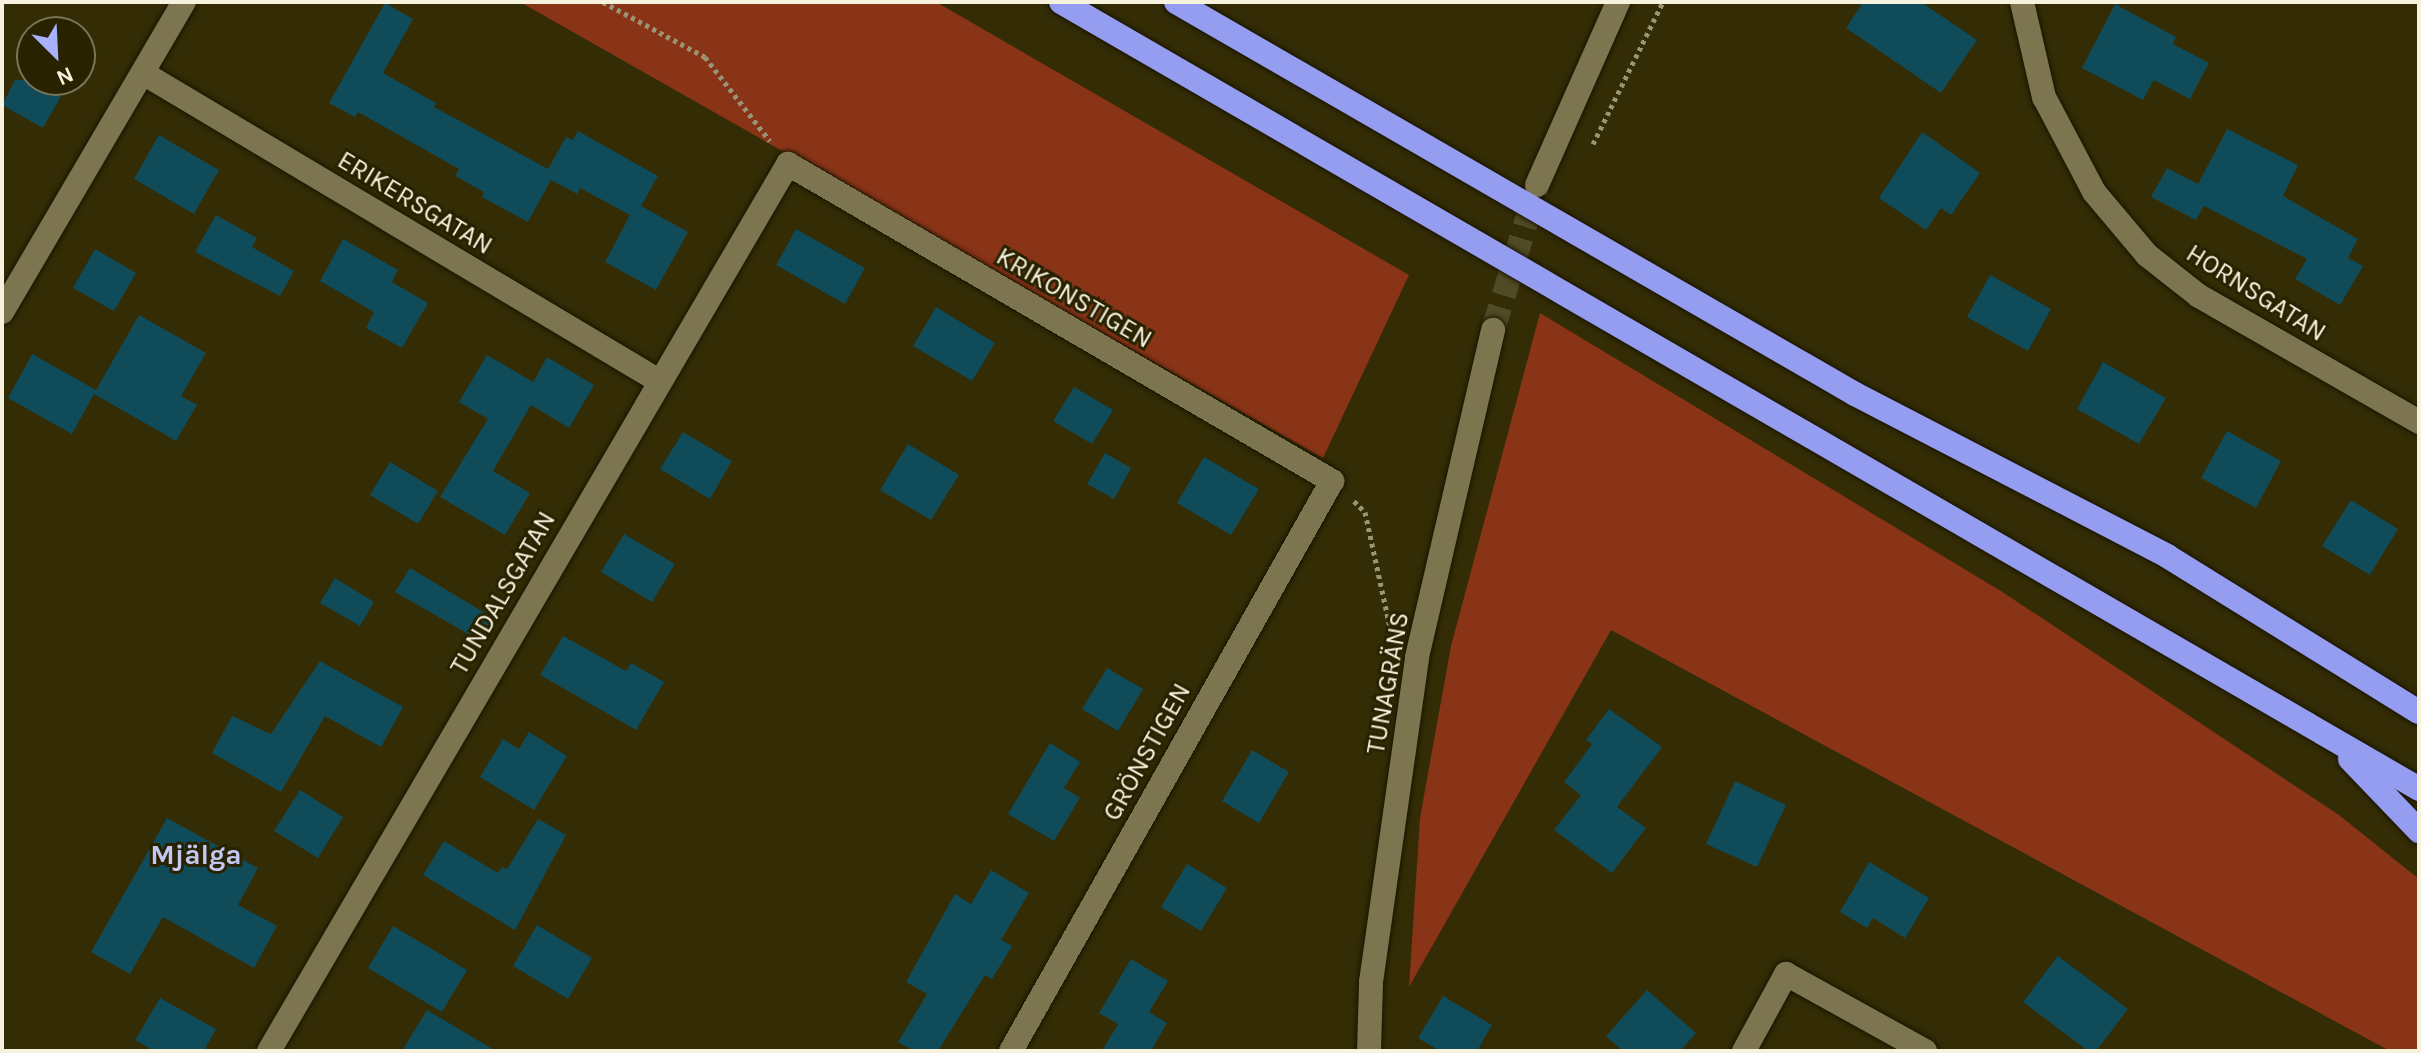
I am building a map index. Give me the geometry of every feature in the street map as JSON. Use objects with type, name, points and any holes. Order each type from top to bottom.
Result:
[{"type":"highway","points":[[1061,2],[2419,789]]},
{"type":"highway","points":[[1176,2],[1855,394],[2167,556],[2419,712]]},
{"type":"highway","points":[[2331,740],[2419,831]]},
{"type":"street","points":[[2,312],[184,2]]},
{"type":"street","points":[[1537,185],[1618,2]]},
{"type":"street","name":"HORNSGATAN","points":[[2022,2],[2044,97],[2094,192],[2147,255],[2199,296],[2419,422]]},
{"type":"street","name":"ERIKERSGATAN","points":[[143,73],[659,381]]},
{"type":"street","name":"TUNDALSGATAN","points":[[269,1051],[788,164]]},
{"type":"street","name":"KRIKONSTIGEN","points":[[788,164],[1332,481]]},
{"type":"street","name":"TUNAGRÄNS","points":[[1369,1051],[1371,982],[1417,657],[1493,330]]},
{"type":"street","name":"GRÖNSTIGEN","points":[[1011,1051],[1332,481]]},
{"type":"street","points":[[1744,1051],[1786,974],[1925,1051]]},
{"type":"path","points":[[603,2],[705,57],[788,164]]},
{"type":"path","points":[[1586,157],[1663,2]]},
{"type":"path","points":[[1332,481],[1365,512],[1391,631],[1417,657]]},
{"type":"shaded area","points":[[520,2],[936,2],[1409,275],[1323,458]]},
{"type":"shaded area","points":[[1540,313],[2004,593],[2339,815],[2419,879],[2419,1051],[2390,1051],[1611,630],[1409,987],[1420,818],[1451,646]]},
{"type":"building","points":[[1863,2],[1921,2],[1977,40],[1941,93],[1846,28]]},
{"type":"building","points":[[385,3],[413,19],[383,73],[436,103],[434,107],[548,169],[566,137],[573,140],[578,131],[658,176],[641,206],[688,232],[656,290],[605,262],[630,215],[580,188],[577,194],[551,180],[528,222],[482,197],[484,192],[455,176],[459,169],[358,112],[355,117],[329,103]]},
{"type":"building","points":[[2115,4],[2176,37],[2173,44],[2209,63],[2190,99],[2154,80],[2143,100],[2082,68]]},
{"type":"building","points":[[15,80],[16,96],[61,96],[43,128],[2,105]]},
{"type":"building","points":[[2227,129],[2298,165],[2283,196],[2358,239],[2348,258],[2363,266],[2340,305],[2295,279],[2307,259],[2204,206],[2196,220],[2151,197],[2167,168],[2198,184]]},
{"type":"building","points":[[1922,132],[1980,173],[1951,215],[1941,208],[1926,230],[1879,198]]},
{"type":"building","points":[[159,135],[219,170],[194,214],[134,179]]},
{"type":"building","points":[[216,215],[257,238],[252,247],[294,271],[280,296],[195,252]]},
{"type":"building","points":[[796,229],[865,268],[845,304],[776,265]]},
{"type":"building","points":[[343,239],[398,270],[392,282],[428,303],[402,348],[366,328],[374,312],[320,281]]},
{"type":"building","points":[[95,249],[136,273],[114,311],[73,288]]},
{"type":"building","points":[[1990,275],[2051,309],[2028,351],[1967,317]]},
{"type":"building","points":[[936,307],[995,343],[972,381],[913,346]]},
{"type":"building","points":[[139,315],[206,353],[181,396],[197,405],[176,441],[94,394],[72,434],[8,398],[32,354],[96,390]]},
{"type":"building","points":[[487,355],[533,382],[547,357],[594,385],[569,428],[531,405],[493,471],[530,493],[505,535],[440,497],[488,419],[459,402]]},
{"type":"building","points":[[2103,362],[2166,398],[2139,444],[2077,409]]},
{"type":"building","points":[[1074,387],[1113,410],[1092,444],[1053,421]]},
{"type":"building","points":[[2227,431],[2281,461],[2256,508],[2201,478]]},
{"type":"building","points":[[683,432],[732,461],[710,499],[660,469]]},
{"type":"building","points":[[908,444],[959,475],[931,520],[880,490]]},
{"type":"building","points":[[1105,453],[1131,468],[1114,499],[1087,484]]},
{"type":"building","points":[[1204,457],[1259,489],[1231,535],[1177,503]]},
{"type":"building","points":[[390,462],[438,491],[418,524],[370,495]]},
{"type":"building","points":[[2351,500],[2398,529],[2370,575],[2322,546]]},
{"type":"building","points":[[624,534],[675,564],[652,602],[601,572]]},
{"type":"building","points":[[410,568],[495,619],[482,642],[395,592]]},
{"type":"building","points":[[335,578],[374,602],[360,626],[320,603]]},
{"type":"building","points":[[563,636],[626,671],[631,663],[664,682],[636,730],[540,675]]},
{"type":"building","points":[[320,661],[403,707],[381,747],[325,716],[281,792],[212,753],[232,716],[271,734]]},
{"type":"building","points":[[1107,668],[1143,689],[1118,731],[1082,709]]},
{"type":"building","points":[[1609,709],[1662,747],[1617,807],[1646,828],[1612,873],[1554,830],[1581,795],[1564,782],[1592,744],[1586,740]]},
{"type":"building","points":[[529,732],[567,756],[534,810],[480,777],[503,739],[519,749]]},
{"type":"building","points":[[1050,743],[1080,762],[1064,788],[1080,798],[1054,841],[1008,814]]},
{"type":"building","points":[[1252,750],[1289,772],[1259,823],[1222,801]]},
{"type":"building","points":[[1735,781],[1786,805],[1757,867],[1706,844]]},
{"type":"building","points":[[300,790],[343,817],[318,858],[274,831]]},
{"type":"building","points":[[167,818],[258,868],[238,905],[277,926],[254,968],[163,917],[130,974],[91,952]]},
{"type":"building","points":[[538,819],[566,835],[515,930],[423,875],[444,841],[498,873],[502,867],[507,869]]},
{"type":"building","points":[[1869,862],[1929,898],[1905,938],[1873,918],[1867,928],[1840,912]]},
{"type":"building","points":[[1187,864],[1227,888],[1201,931],[1161,907]]},
{"type":"building","points":[[991,870],[1029,893],[1001,940],[1012,946],[992,979],[985,975],[938,1051],[914,1051],[898,1042],[927,994],[906,982],[955,894],[971,904]]},
{"type":"building","points":[[537,925],[592,958],[568,999],[513,966]]},
{"type":"building","points":[[393,926],[467,970],[442,1012],[368,968]]},
{"type":"building","points":[[2058,956],[2128,1009],[2096,1051],[2088,1051],[2023,1002]]},
{"type":"building","points":[[1131,959],[1168,981],[1149,1012],[1167,1023],[1151,1051],[1102,1051],[1118,1024],[1099,1013]]},
{"type":"building","points":[[1647,990],[1696,1033],[1680,1051],[1623,1051],[1606,1036]]},
{"type":"building","points":[[1443,996],[1492,1025],[1477,1051],[1440,1051],[1418,1038]]},
{"type":"building","points":[[160,998],[216,1029],[204,1051],[154,1051],[135,1040]]},
{"type":"building","points":[[427,1010],[496,1051],[402,1051]]},
{"type":"tunnel","points":[[1493,330],[1537,187]]},
{"type":"district","name":"Mjälga","points":[[196,855]]}]
